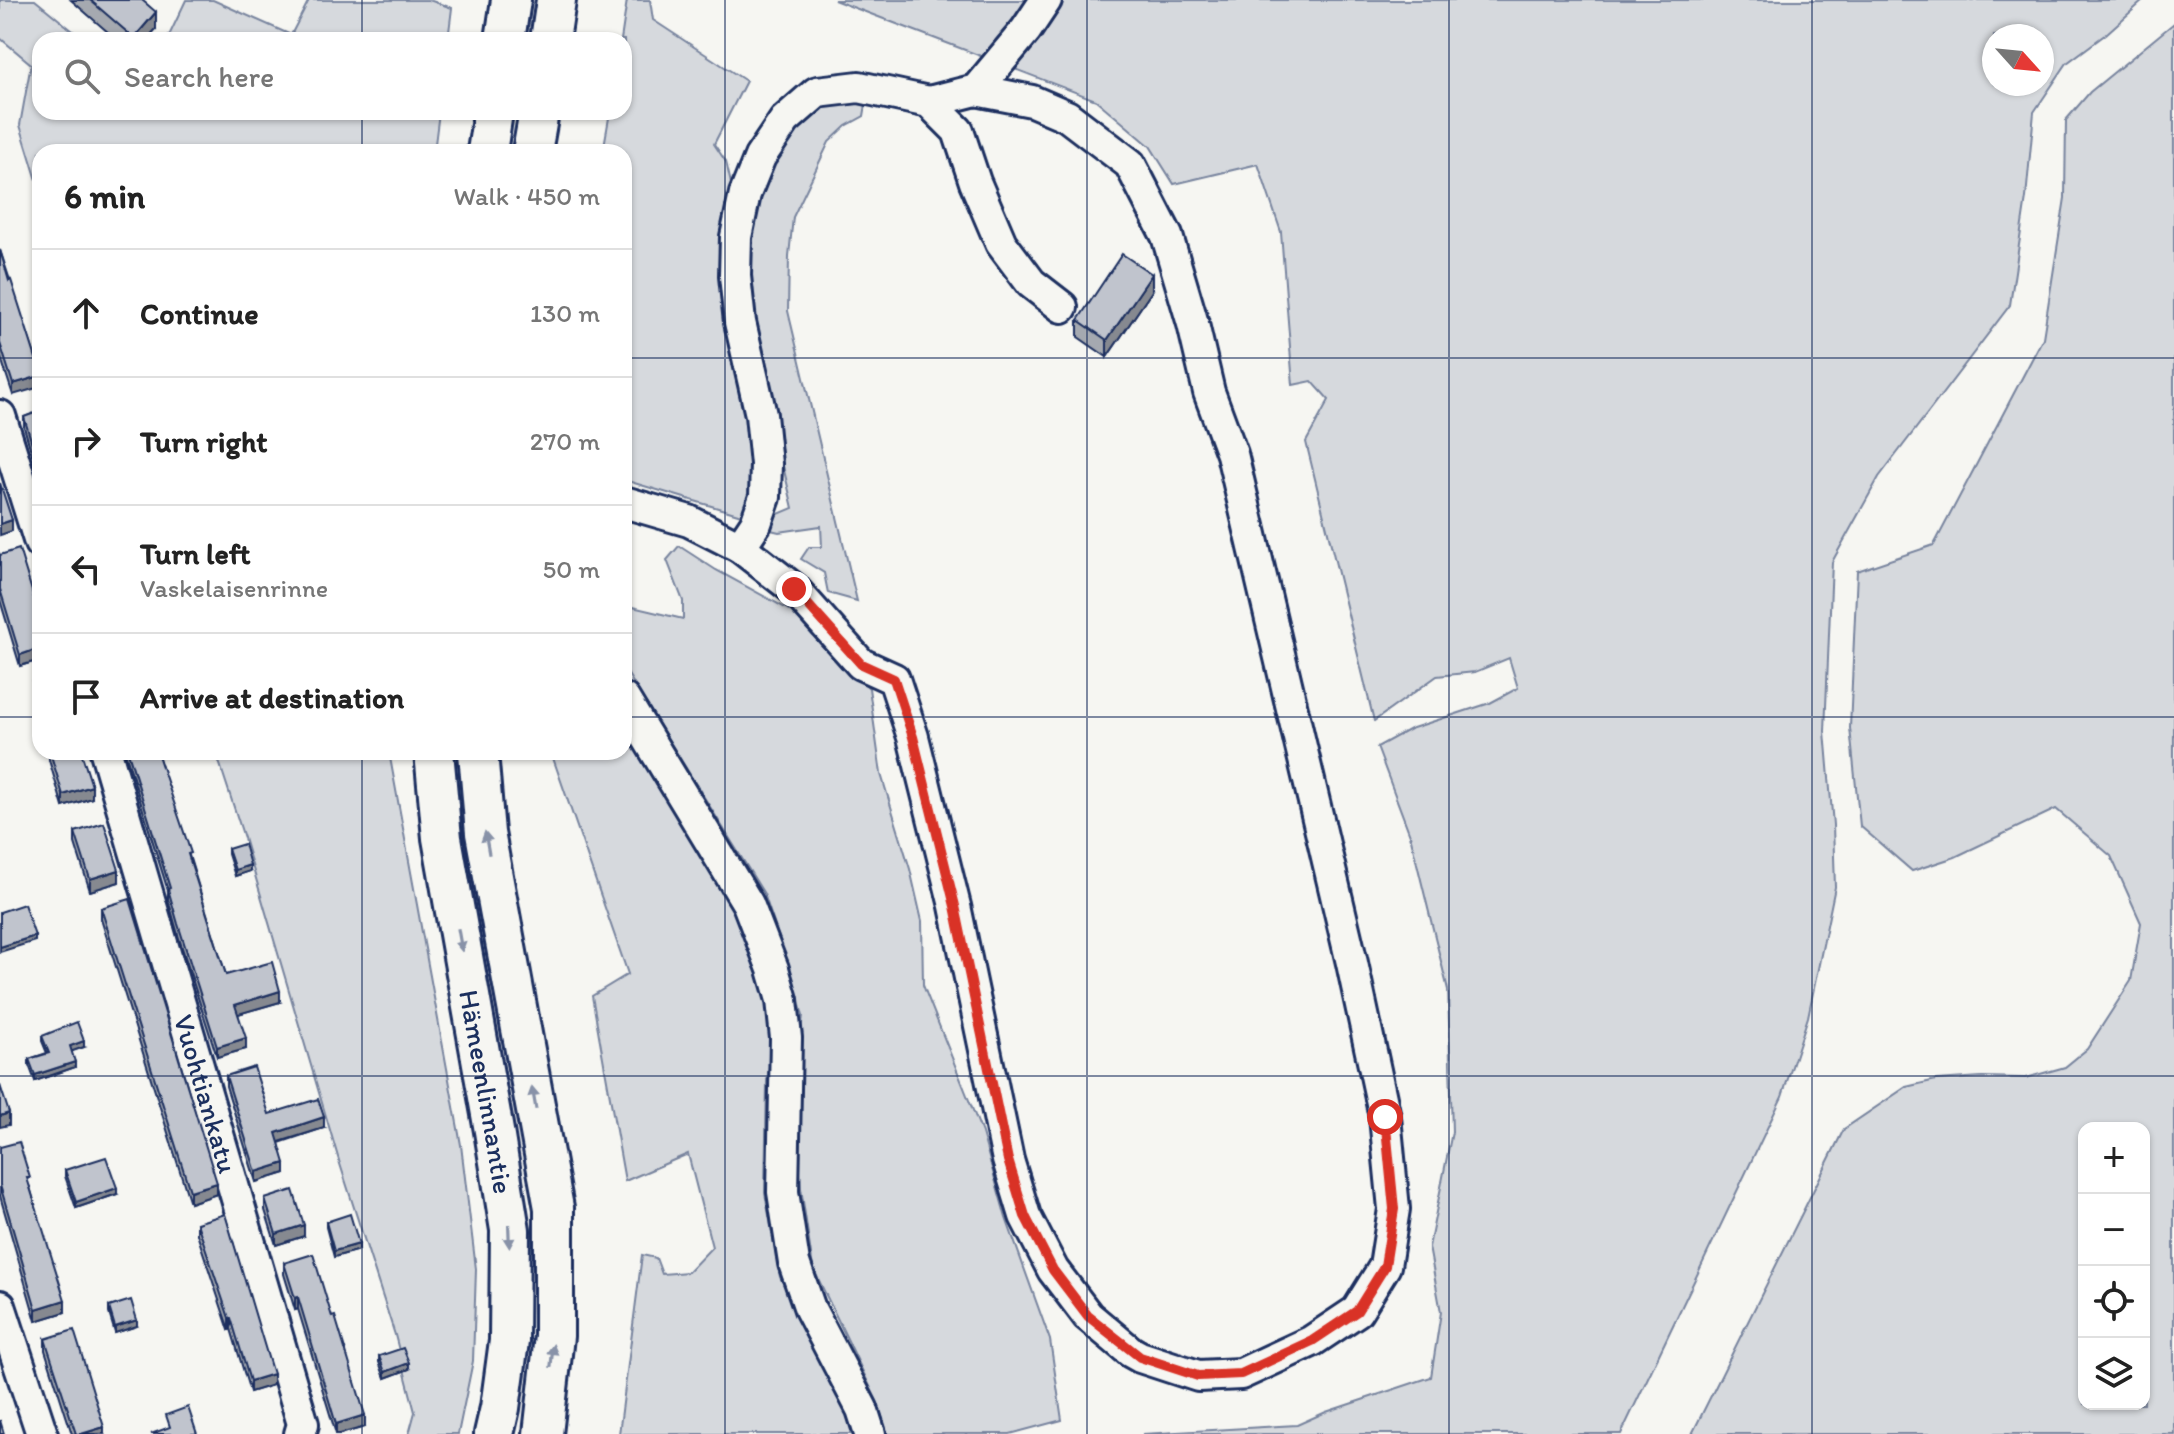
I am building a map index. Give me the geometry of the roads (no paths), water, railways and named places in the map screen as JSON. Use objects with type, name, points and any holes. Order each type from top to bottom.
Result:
[{"type":"main road","points":[[506,32],[511,0]]},
{"type":"main road","points":[[551,32],[556,0]]},
{"type":"main road","points":[[488,144],[492,120]]},
{"type":"main road","points":[[533,144],[538,120]]},
{"type":"main road","name":"Hämeenlinnantie","points":[[435,760],[442,838],[510,1230],[509,1341],[494,1434]]},
{"type":"main road","name":"Hämeenlinnantie","points":[[479,760],[485,833],[554,1208],[554,1336],[543,1434]]},
{"type":"street","points":[[976,90],[1026,30],[1046,0]]},
{"type":"street","points":[[632,504],[689,521],[740,547],[794,589],[861,664],[894,679],[913,737],[955,906],[1008,1160],[1025,1216],[1053,1270],[1088,1316],[1140,1357],[1198,1376],[1241,1374],[1312,1341],[1357,1311],[1385,1266],[1394,1209],[1385,1117],[1352,963],[1232,454],[1209,392],[1167,236],[1130,164],[1067,116],[1032,101],[976,90],[929,102],[859,87],[817,92],[785,120],[760,157],[745,194],[736,237],[735,276],[740,322],[761,415],[766,464],[765,497],[756,523],[740,547]]},
{"type":"street","points":[[929,102],[958,131],[975,182],[1001,243],[1031,283],[1062,307]]},
{"type":"street","points":[[0,416],[32,518]]},
{"type":"street","points":[[632,712],[748,904],[773,969],[782,1000],[786,1038],[783,1192],[794,1263],[810,1309],[862,1409],[870,1434]]},
{"type":"street","name":"Vuohtiankatu","points":[[108,760],[303,1424],[300,1434]]},
{"type":"street","points":[[0,1306],[42,1434]]}]
